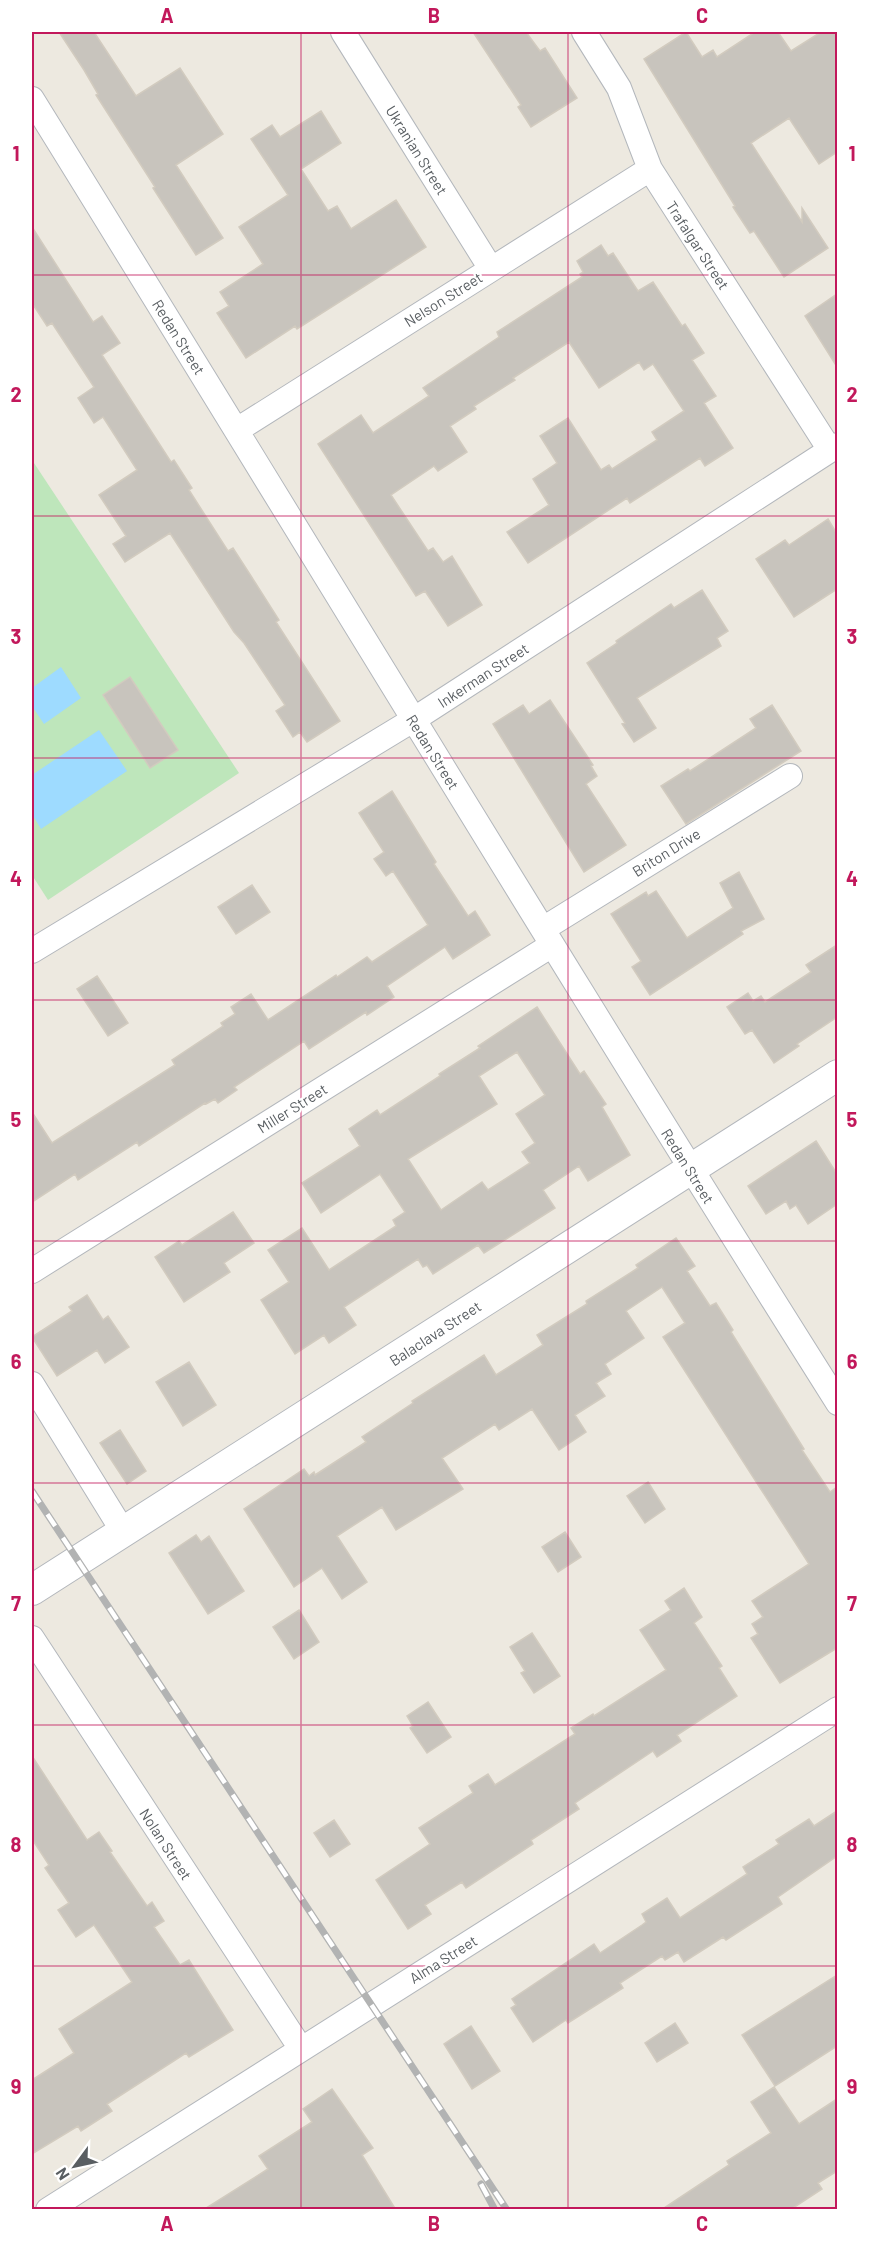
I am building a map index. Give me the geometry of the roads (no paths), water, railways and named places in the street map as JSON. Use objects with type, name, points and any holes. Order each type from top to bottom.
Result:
[{"type":"street","name":"Ukranian Street","points":[[343,32],[491,269]]},
{"type":"street","name":"Trafalgar Street","points":[[584,32],[619,88],[650,169],[834,448]]},
{"type":"street","name":"Redan Street","points":[[32,99],[413,720],[837,1403]]},
{"type":"street","name":"Nelson Street","points":[[237,430],[650,169]]},
{"type":"street","name":"Inkerman Street","points":[[32,951],[413,720],[834,448]]},
{"type":"street","name":"Briton Drive","points":[[548,937],[790,776]]},
{"type":"street","name":"Miller Street","points":[[32,1271],[548,937]]},
{"type":"street","name":"Balaclava Street","points":[[32,1590],[837,1076]]},
{"type":"street","points":[[32,1384],[124,1533]]},
{"type":"street","name":"Nolan Street","points":[[32,1638],[301,2049]]},
{"type":"street","name":"Alma Street","points":[[48,2210],[837,1709]]},
{"type":"water","points":[[61,667],[81,698],[44,724],[32,706],[32,688]]},
{"type":"water","points":[[99,730],[127,771],[41,829],[32,814],[32,775]]},
{"type":"railway","points":[[32,1491],[507,2210]]},
{"type":"railway","points":[[481,2184],[495,2210]]}]
